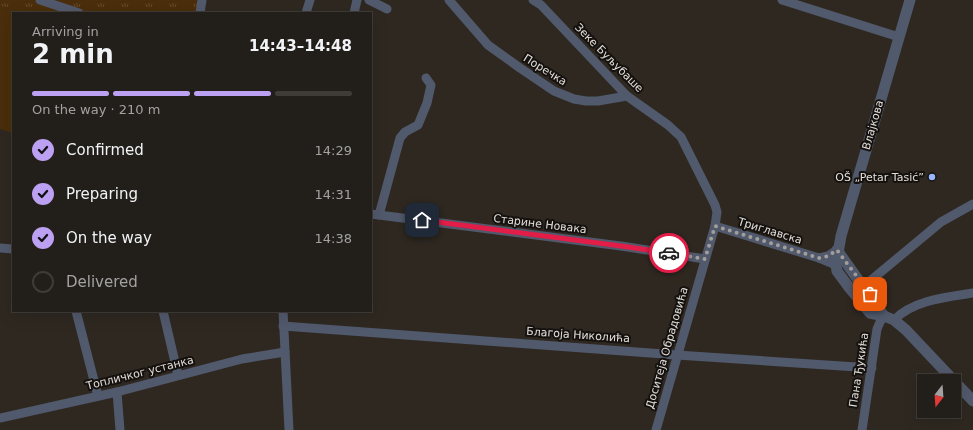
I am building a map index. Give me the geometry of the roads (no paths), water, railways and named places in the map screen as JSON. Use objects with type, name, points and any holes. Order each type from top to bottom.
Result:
[{"type":"street","points":[[40,0],[76,12]]},
{"type":"street","points":[[200,12],[202,0]]},
{"type":"street","points":[[306,12],[310,0]]},
{"type":"street","points":[[354,12],[357,0]]},
{"type":"street","points":[[369,0],[387,9]]},
{"type":"street","name":"Зеке Буљубаше","points":[[533,0],[542,3],[627,96],[668,125],[682,137],[718,212],[715,226]]},
{"type":"street","points":[[784,0],[899,37]]},
{"type":"street","name":"Влајкова","points":[[836,265],[837,250],[910,0]]},
{"type":"street","name":"Поречка","points":[[452,1],[484,41],[540,82],[564,96],[574,99],[598,101],[627,96]]},
{"type":"street","points":[[375,214],[400,138],[405,132],[418,125],[431,85],[426,78]]},
{"type":"street","points":[[864,286],[941,222],[973,204]]},
{"type":"street","name":"Старине Новака","points":[[375,214],[621,246],[705,259]]},
{"type":"street","name":"Триглавска","points":[[715,226],[819,258],[836,265]]},
{"type":"street","name":"Доситеја Обрадовића","points":[[656,430],[715,226]]},
{"type":"street","points":[[0,248],[12,249]]},
{"type":"street","points":[[819,258],[828,256],[837,250],[889,318],[906,330],[973,400]]},
{"type":"street","points":[[836,265],[837,271],[870,313],[889,318],[920,304],[944,297],[973,293]]},
{"type":"street","points":[[76,312],[98,396]]},
{"type":"street","points":[[163,312],[178,375]]},
{"type":"street","points":[[283,312],[289,430]]},
{"type":"street","name":"Пана Ђукића","points":[[862,430],[878,325],[889,318]]},
{"type":"street","name":"Благоја Николића","points":[[283,326],[872,368]]},
{"type":"street","name":"Топличког устанка","points":[[0,418],[117,392],[242,359],[285,352]]},
{"type":"street","points":[[117,392],[120,430]]},
{"type":"place","name":"OŠ „Petar Tasić”","points":[[932,177]]}]
